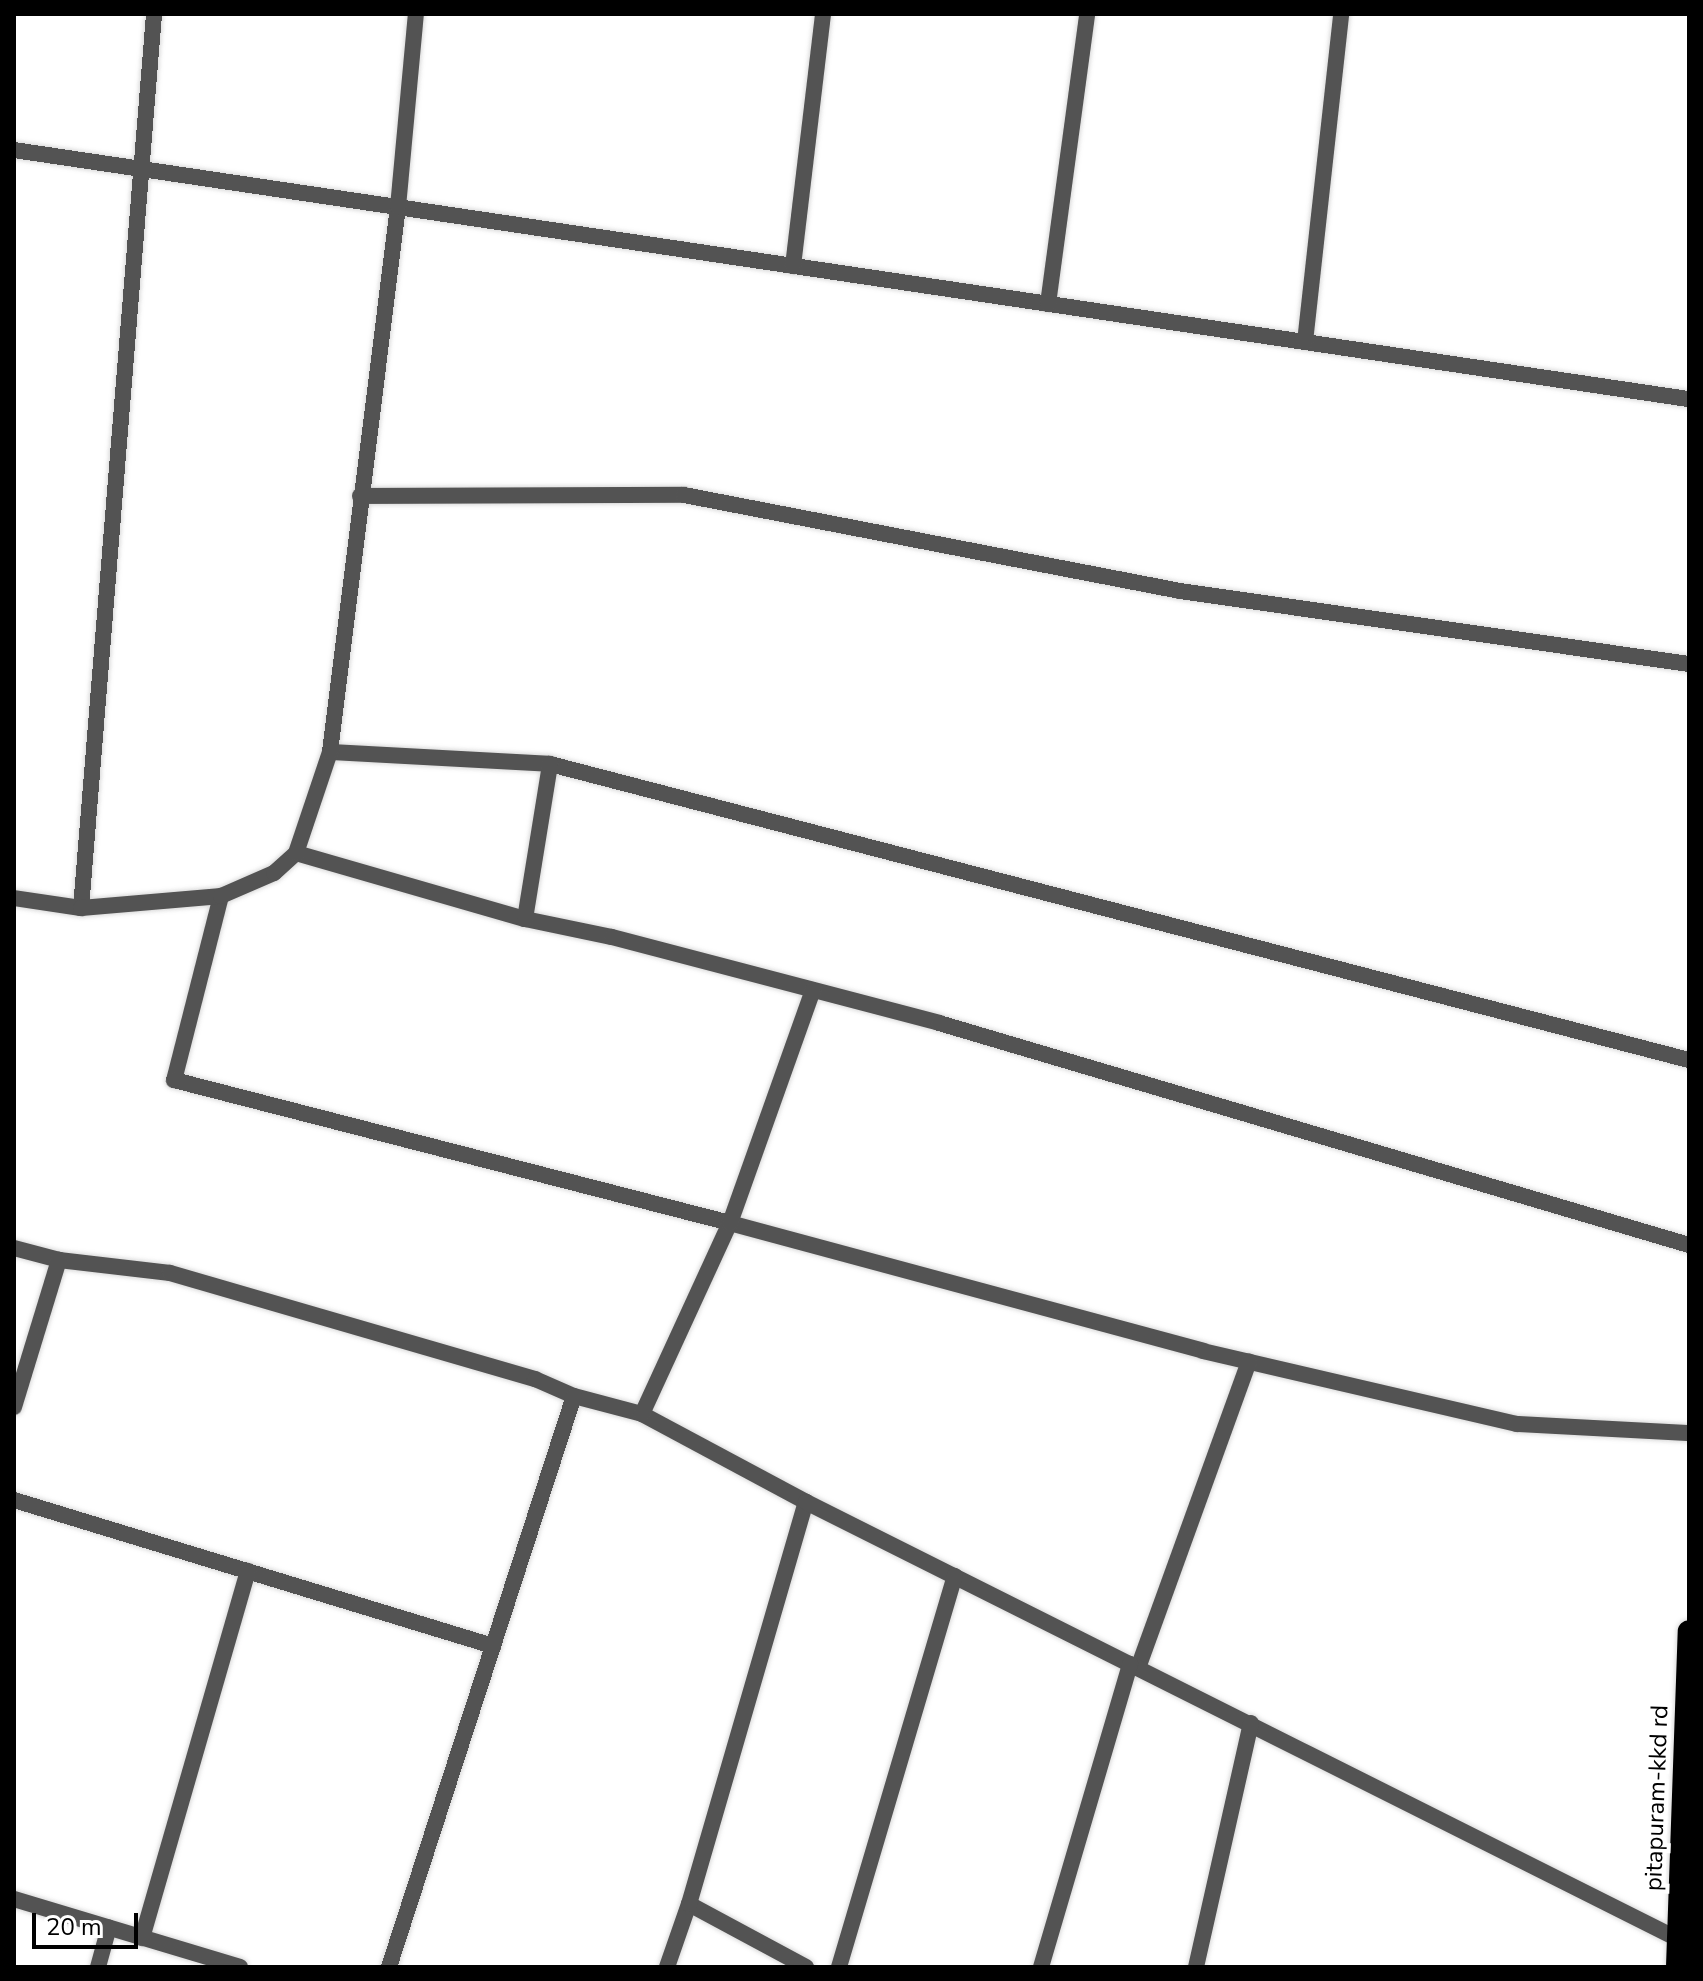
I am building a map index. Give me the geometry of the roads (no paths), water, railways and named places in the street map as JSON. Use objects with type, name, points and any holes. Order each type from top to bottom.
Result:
[{"type":"highway","name":"pitapuram-kkd rd","points":[[1677,1967],[1689,1631]]},
{"type":"street","points":[[81,908],[154,14]]},
{"type":"street","points":[[14,898],[81,908],[221,896],[274,873],[296,853],[330,752],[398,207],[416,14]]},
{"type":"street","points":[[793,266],[823,14]]},
{"type":"street","points":[[1048,304],[1087,14]]},
{"type":"street","points":[[1305,342],[1341,14]]},
{"type":"street","points":[[14,150],[1689,399]]},
{"type":"street","points":[[360,496],[684,495],[1180,591],[1689,664]]},
{"type":"street","points":[[330,752],[550,764],[1689,1060]]},
{"type":"street","points":[[525,919],[550,764]]},
{"type":"street","points":[[296,853],[525,919],[612,937],[939,1023],[1689,1245]]},
{"type":"street","points":[[221,896],[174,1080],[730,1223],[1249,1362],[1517,1424],[1689,1433]]},
{"type":"street","points":[[642,1414],[730,1223],[813,990]]},
{"type":"street","points":[[14,1248],[59,1260],[170,1273],[535,1379],[574,1396],[642,1414],[806,1502],[1678,1939]]},
{"type":"street","points":[[14,1407],[59,1260]]},
{"type":"street","points":[[1041,1967],[1134,1666],[1249,1362]]},
{"type":"street","points":[[389,1967],[574,1396]]},
{"type":"street","points":[[14,1500],[493,1646]]},
{"type":"street","points":[[667,1967],[689,1904],[806,1502]]},
{"type":"street","points":[[142,1938],[248,1571]]},
{"type":"street","points":[[839,1967],[955,1576]]},
{"type":"street","points":[[1196,1967],[1251,1723]]},
{"type":"street","points":[[14,1899],[240,1967]]},
{"type":"street","points":[[689,1904],[806,1967]]},
{"type":"street","points":[[98,1967],[109,1927]]}]
